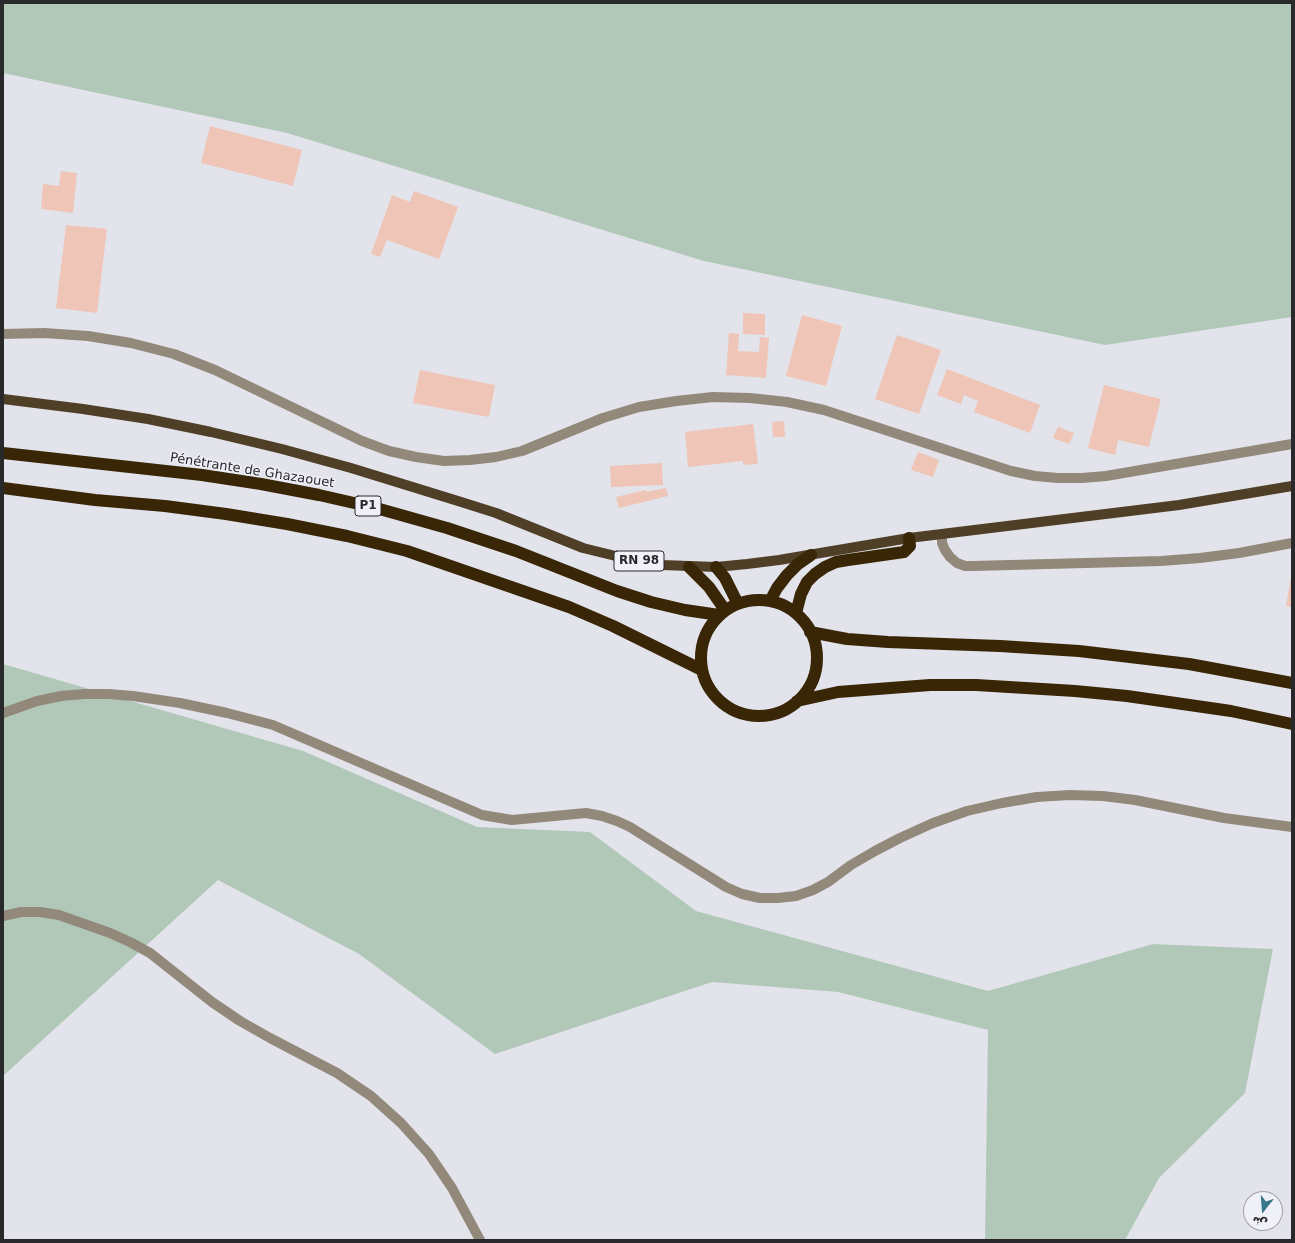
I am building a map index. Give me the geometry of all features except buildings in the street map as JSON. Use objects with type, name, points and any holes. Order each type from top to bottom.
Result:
[{"type":"highway","name":"Pénétrante de Ghazaouet","points":[[3,453],[202,475],[326,496],[447,528],[516,551],[617,591],[650,602],[685,610],[722,613]]},
{"type":"highway","points":[[3,488],[95,500],[165,506],[226,514],[340,534],[407,551],[569,607],[620,629],[702,670]]},
{"type":"highway","points":[[796,613],[801,594],[807,582],[825,567],[842,561],[904,552],[910,546],[909,538]]},
{"type":"highway","points":[[770,601],[777,588],[787,575],[798,564],[811,555]]},
{"type":"highway","points":[[689,567],[710,587],[722,613]]},
{"type":"highway","points":[[716,567],[725,578],[738,604]]},
{"type":"highway","points":[[797,701],[809,686],[816,668],[816,649],[804,621],[788,608],[770,601],[754,600],[738,604],[722,613],[710,627],[703,640],[701,655],[702,670],[710,689],[723,704],[741,713],[761,716],[780,711],[797,701],[854,690],[930,685],[976,685],[1075,691],[1127,696],[1231,711],[1292,724]]},
{"type":"highway","points":[[810,632],[847,639],[888,642],[1000,646],[1079,651],[1189,664],[1292,683]]},
{"type":"main road","name":"RN 98","points":[[3,399],[83,409],[148,420],[211,432],[282,449],[466,503],[596,551],[636,561],[689,567],[716,567],[773,561],[909,538],[1178,505],[1292,486]]},
{"type":"street","points":[[3,334],[44,333],[88,336],[131,343],[174,354],[215,370],[362,441],[389,451],[444,461],[496,457],[522,451],[604,418],[639,408],[676,401],[713,397],[750,398],[787,402],[824,410],[1011,471],[1035,476],[1058,478],[1106,476],[1292,444]]},
{"type":"street","points":[[942,534],[942,543],[950,557],[957,563],[965,566],[1161,561],[1239,553],[1292,543]]},
{"type":"street","points":[[3,713],[37,701],[61,696],[85,694],[133,696],[180,703],[227,713],[273,726],[482,815],[512,820],[586,813],[618,821],[630,827],[726,888],[742,894],[760,898],[796,896],[813,890],[828,882],[851,865],[875,851],[933,823],[974,810],[1037,797],[1070,795],[1103,796],[1135,800],[1224,818],[1292,827]]},
{"type":"street","points":[[3,916],[21,912],[40,912],[59,915],[110,933],[130,942],[150,953],[212,1002],[240,1021],[337,1073],[370,1096],[402,1123],[429,1154],[452,1188],[480,1240]]},
{"type":"green space","points":[[3,3],[1292,3],[1292,317],[1105,345],[704,261],[287,133],[3,73]]},
{"type":"green space","points":[[3,664],[303,751],[477,827],[590,832],[696,911],[988,991],[1153,944],[1273,949],[1245,1093],[1159,1178],[1125,1240],[985,1240],[988,1030],[838,992],[712,982],[495,1054],[359,954],[218,880],[3,1076]]}]
